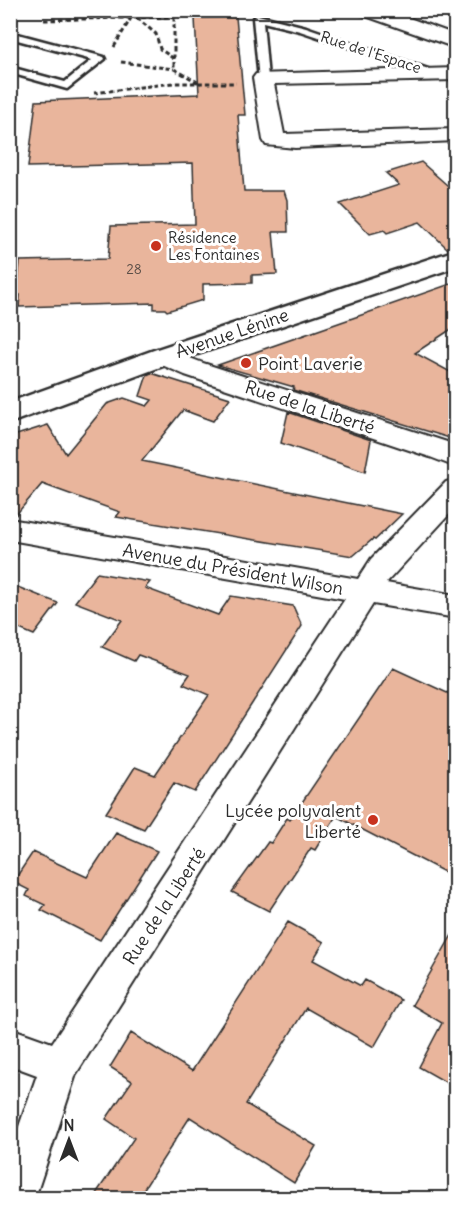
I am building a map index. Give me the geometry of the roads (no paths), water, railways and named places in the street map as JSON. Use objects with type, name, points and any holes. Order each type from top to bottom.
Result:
[{"type":"main road","name":"Avenue Lénine","points":[[10,413],[164,356],[456,258]]},
{"type":"street","points":[[367,10],[456,42]]},
{"type":"street","name":"Rue de l'Espace","points":[[263,80],[447,74]]},
{"type":"street","points":[[263,80],[274,140],[295,142],[456,135]]},
{"type":"street","name":"Rue de la Liberté","points":[[164,356],[194,369],[440,450],[456,458]]},
{"type":"street","name":"Rue de la Liberté","points":[[15,1198],[60,1065],[384,563],[456,489]]},
{"type":"street","name":"Avenue du Président Wilson","points":[[10,529],[456,607]]},
{"type":"street","points":[[10,1046],[60,1065]]},
{"type":"lane","name":"Rue de l'Espace","points":[[263,80],[258,18],[303,29],[447,74]]},
{"type":"lane","points":[[10,35],[100,59],[67,86],[10,70]]},
{"type":"place","name":"Résidence Les Fontaines","points":[[156,246]]},
{"type":"place","name":"Point Laverie","points":[[246,363]]},
{"type":"place","name":"Lycée polyvalent Liberté","points":[[373,820]]}]
